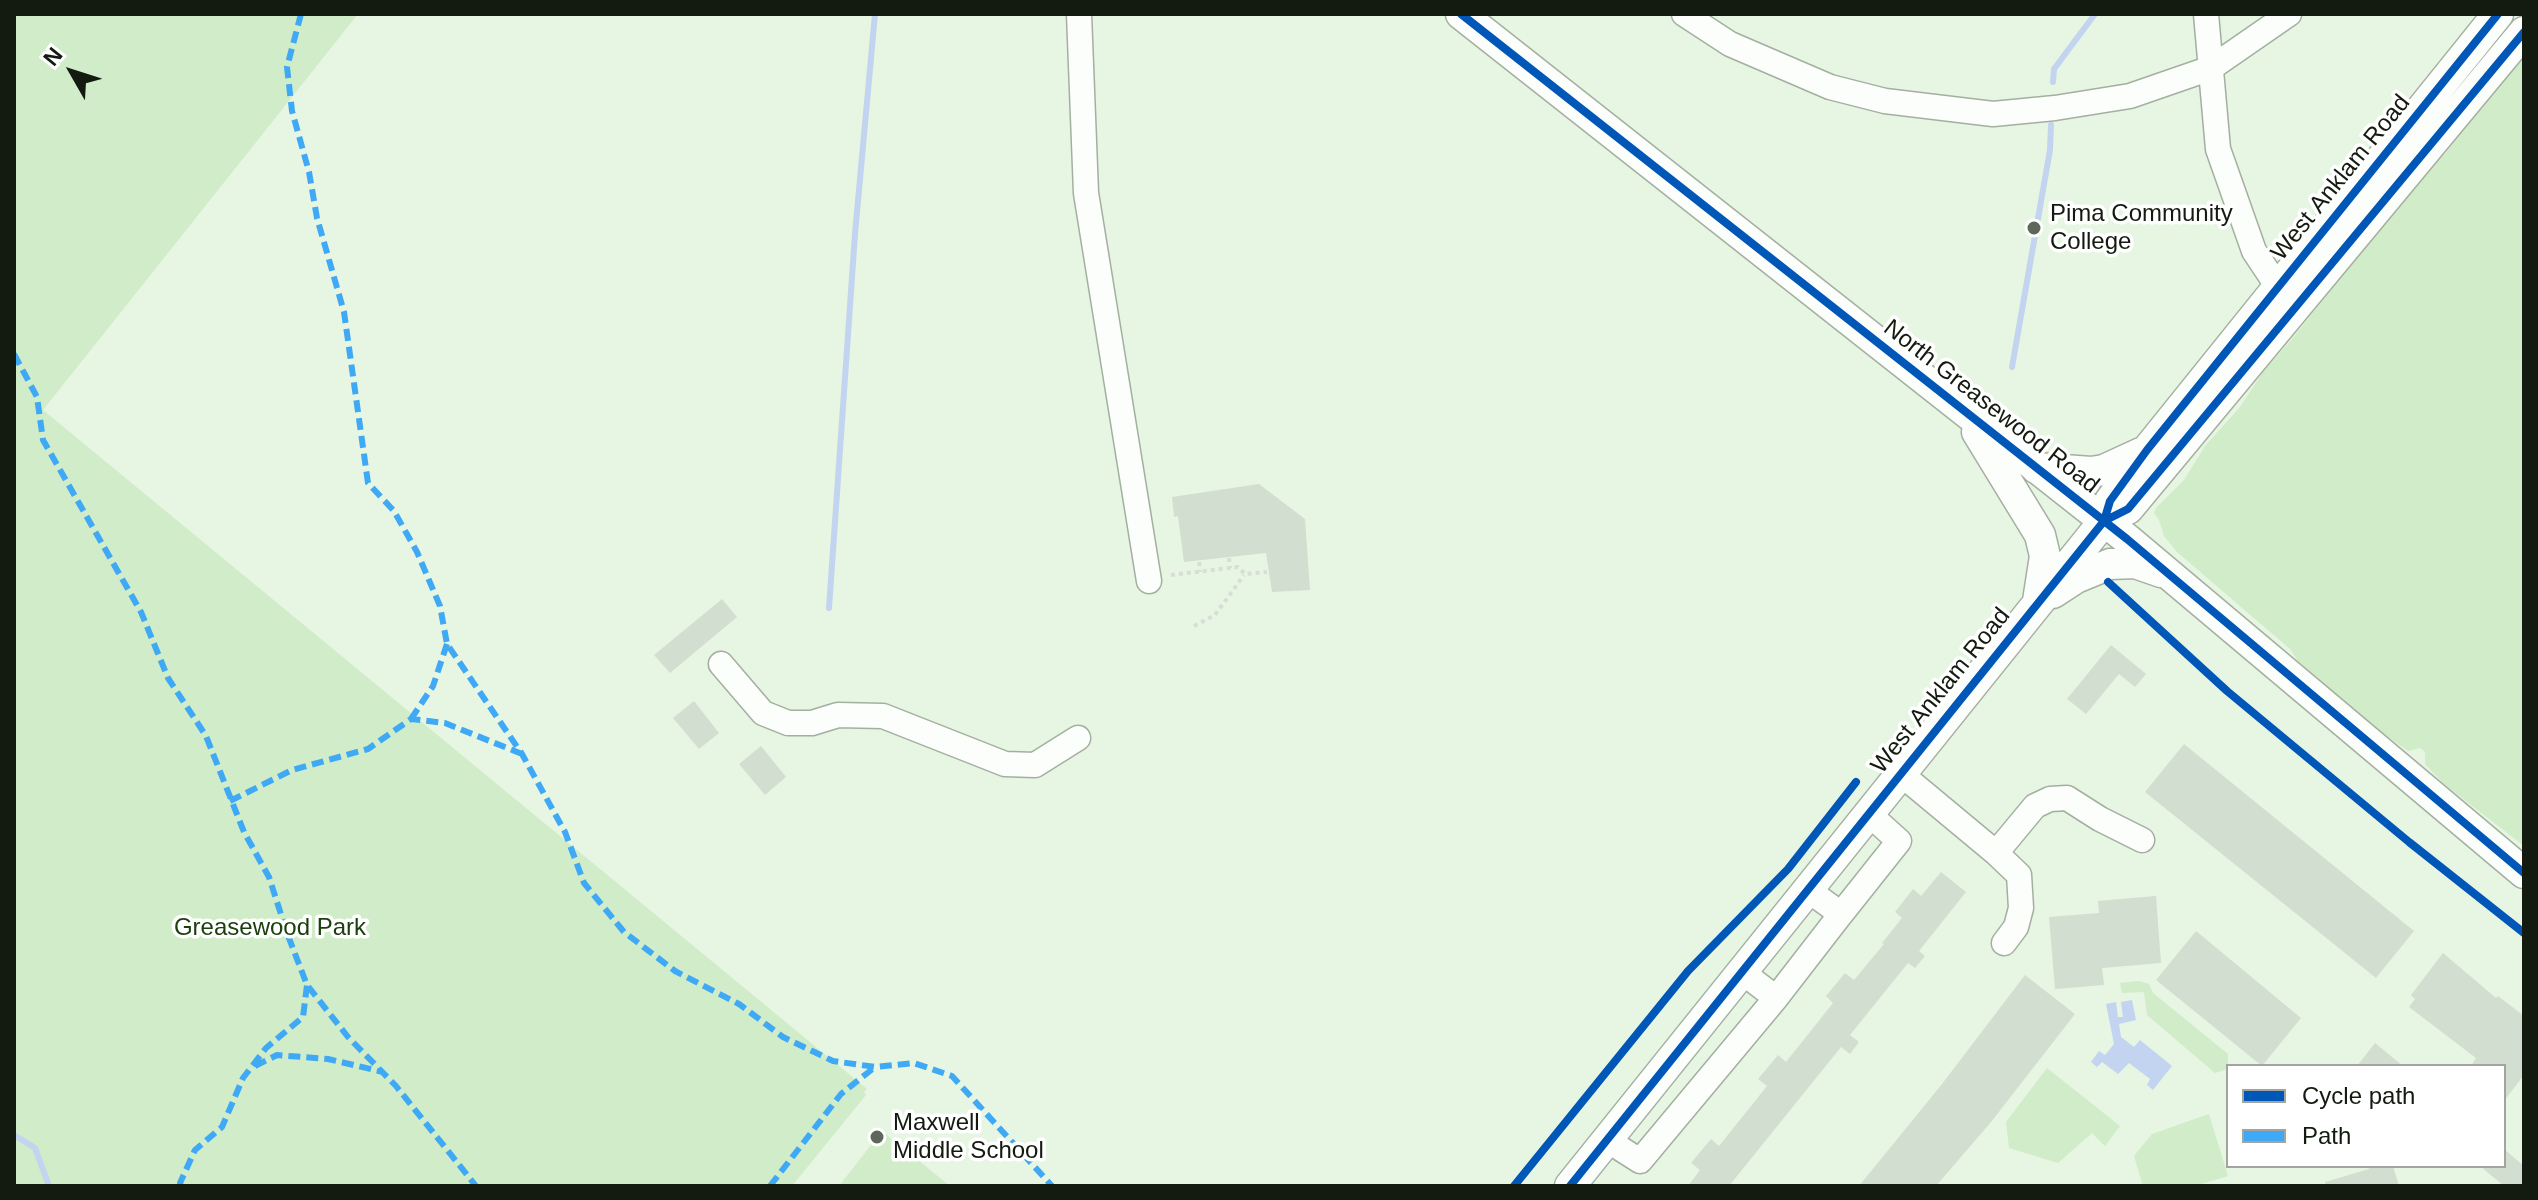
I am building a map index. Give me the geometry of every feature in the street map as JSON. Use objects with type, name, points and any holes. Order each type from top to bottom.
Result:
[{"type":"main road","name":"West Anklam Road","points":[[1570,1186],[2104,521],[2110,501],[2147,450],[2498,14]]},
{"type":"main road","name":"North Greasewood Road","points":[[1465,15],[2104,521],[2524,873]]},
{"type":"main road","name":"West Anklam Road","points":[[2104,521],[2128,509],[2524,32]]},
{"type":"main road","points":[[1963,410],[2040,535],[2045,556],[2038,603]]},
{"type":"main road","points":[[2036,468],[2104,470],[2147,450]]},
{"type":"main road","points":[[2038,603],[2076,578],[2110,564],[2135,563],[2169,575]]},
{"type":"lane","points":[[1079,14],[1086,193],[1160,578]]},
{"type":"lane","points":[[1684,14],[1730,44],[1830,87],[1885,101],[1993,114],[2130,96],[2211,68],[2289,14]]},
{"type":"lane","points":[[2206,14],[2218,149],[2254,251],[2278,287]]},
{"type":"lane","points":[[721,664],[763,713],[788,723],[812,723],[838,715],[883,716],[1005,764],[1035,765],[1078,738]]},
{"type":"lane","points":[[1901,774],[2019,875],[2021,908],[2016,927],[2004,943]]},
{"type":"lane","points":[[1996,853],[2035,806],[2050,799],[2067,798],[2142,840]]},
{"type":"lane","points":[[1607,1140],[1640,1161],[1776,998],[1899,841],[1869,814]]},
{"type":"lane","points":[[1808,890],[1841,914]]},
{"type":"lane","points":[[1742,972],[1776,998]]},
{"type":"path","points":[[1229,558],[1230,568]]},
{"type":"path","points":[[1199,562],[1200,572]]},
{"type":"path","points":[[1160,578],[1238,567],[1245,574]]},
{"type":"path","points":[[1194,626],[1215,615],[1245,574],[1267,572]]},
{"type":"green space","name":"Greasewood Park","points":[[14,14],[358,14],[43,410],[867,1089],[864,1092],[866,1095],[792,1186],[14,1186]]},
{"type":"green space","points":[[2524,51],[2524,846],[2444,784],[2425,764],[2423,750],[2408,751],[2298,661],[2290,649],[2177,552],[2164,536],[2154,513],[2184,480],[2205,446],[2240,407],[2263,372],[2437,158],[2445,154]]},
{"type":"green space","points":[[2139,981],[2149,984],[2153,993],[2228,1054],[2226,1070],[2215,1073],[2147,1015],[2144,992],[2122,993],[2120,983]]},
{"type":"green space","points":[[2047,1068],[2120,1126],[2105,1146],[2092,1133],[2058,1163],[2009,1148],[2006,1122]]},
{"type":"green space","points":[[2209,1114],[2228,1176],[2195,1186],[2143,1186],[2134,1156],[2152,1134]]},
{"type":"green space","points":[[882,1131],[950,1186],[839,1186]]},
{"type":"water","points":[[2132,1000],[2136,1020],[2119,1024],[2121,1037],[2134,1047],[2140,1040],[2172,1066],[2153,1090],[2147,1085],[2150,1079],[2129,1063],[2118,1074],[2102,1062],[2097,1067],[2091,1062],[2099,1051],[2105,1055],[2114,1044],[2106,1004],[2116,1002],[2118,1017],[2123,1017],[2121,1002]]},
{"type":"building","points":[[1259,484],[1305,519],[1310,590],[1272,592],[1266,553],[1184,562],[1178,516],[1174,517],[1172,497]]},
{"type":"building","points":[[722,599],[737,617],[670,673],[654,655]]},
{"type":"building","points":[[2111,645],[2146,674],[2135,687],[2119,674],[2086,714],[2067,699]]},
{"type":"building","points":[[694,701],[719,733],[699,749],[673,718]]},
{"type":"building","points":[[2184,744],[2414,931],[2376,978],[2145,792]]},
{"type":"building","points":[[761,746],[786,777],[765,795],[739,764]]},
{"type":"building","points":[[1941,872],[1966,892],[1919,951],[1925,956],[1915,968],[1908,963],[1850,1035],[1859,1042],[1850,1054],[1841,1047],[1729,1186],[1688,1186],[1700,1170],[1691,1163],[1711,1139],[1719,1146],[1767,1086],[1758,1079],[1778,1055],[1786,1062],[1833,1003],[1826,996],[1845,973],[1854,980],[1884,944],[1902,918],[1895,912],[1913,889],[1921,896]]},
{"type":"building","points":[[2156,896],[2161,963],[2102,968],[2104,985],[2055,989],[2049,917],[2099,913],[2098,901]]},
{"type":"building","points":[[2196,931],[2301,1018],[2264,1064],[2260,1064],[2156,980]]},
{"type":"building","points":[[2443,953],[2496,998],[2498,996],[2524,1016],[2524,1075],[2506,1098],[2506,1064],[2472,1064],[2476,1058],[2409,1007],[2415,999],[2411,995]]},
{"type":"building","points":[[2025,975],[2075,1014],[1991,1122],[1936,1186],[1859,1186],[1942,1084]]},
{"type":"building","points":[[2375,1043],[2401,1064],[2359,1064]]},
{"type":"building","points":[[2506,1151],[2524,1166],[2524,1186],[2504,1186],[2482,1168],[2506,1168]]},
{"type":"building","points":[[2394,1168],[2399,1186],[2325,1186],[2325,1182],[2369,1169]]},
{"type":"waterway","points":[[829,608],[855,234],[875,14]]},
{"type":"waterway","points":[[2053,82],[2054,69],[2095,14]]},
{"type":"waterway","points":[[2012,367],[2050,150],[2051,125]]},
{"type":"waterway","points":[[14,1135],[35,1148],[49,1186]]},
{"type":"marked path","points":[[301,14],[287,67],[292,111],[309,172],[317,218],[344,312],[368,483],[394,511],[417,552],[440,606],[447,644],[522,754],[565,832],[584,883],[624,932],[675,971],[739,1004],[783,1037],[833,1061],[875,1067],[914,1063],[952,1076],[1052,1186]]},
{"type":"marked path","points":[[14,354],[37,397],[43,440],[141,612],[168,678],[206,736],[244,832],[269,877],[307,985],[348,1037],[396,1086],[476,1186]]},
{"type":"marked path","points":[[411,719],[433,686],[447,644]]},
{"type":"marked path","points":[[230,801],[292,770],[368,749],[411,719],[445,723],[522,754]]},
{"type":"marked path","points":[[181,1186],[195,1150],[222,1127],[243,1078],[266,1048],[303,1017],[307,985]]},
{"type":"marked path","points":[[255,1066],[277,1055],[328,1059],[383,1072]]},
{"type":"marked path","points":[[770,1186],[841,1094],[875,1067]]},
{"type":"cycle path","points":[[1461,14],[2127,539],[2524,873]]},
{"type":"cycle path","points":[[1570,1186],[2104,521],[2110,501],[2147,450],[2498,14]]},
{"type":"cycle path","points":[[2104,521],[2128,509],[2524,32]]},
{"type":"cycle path","points":[[2108,582],[2227,691],[2524,933]]},
{"type":"cycle path","points":[[1514,1186],[1688,971],[1788,869],[1856,782]]},
{"type":"place","name":"Pima Community College","points":[[2034,228]]},
{"type":"place","name":"Maxwell Middle School","points":[[877,1137]]}]
